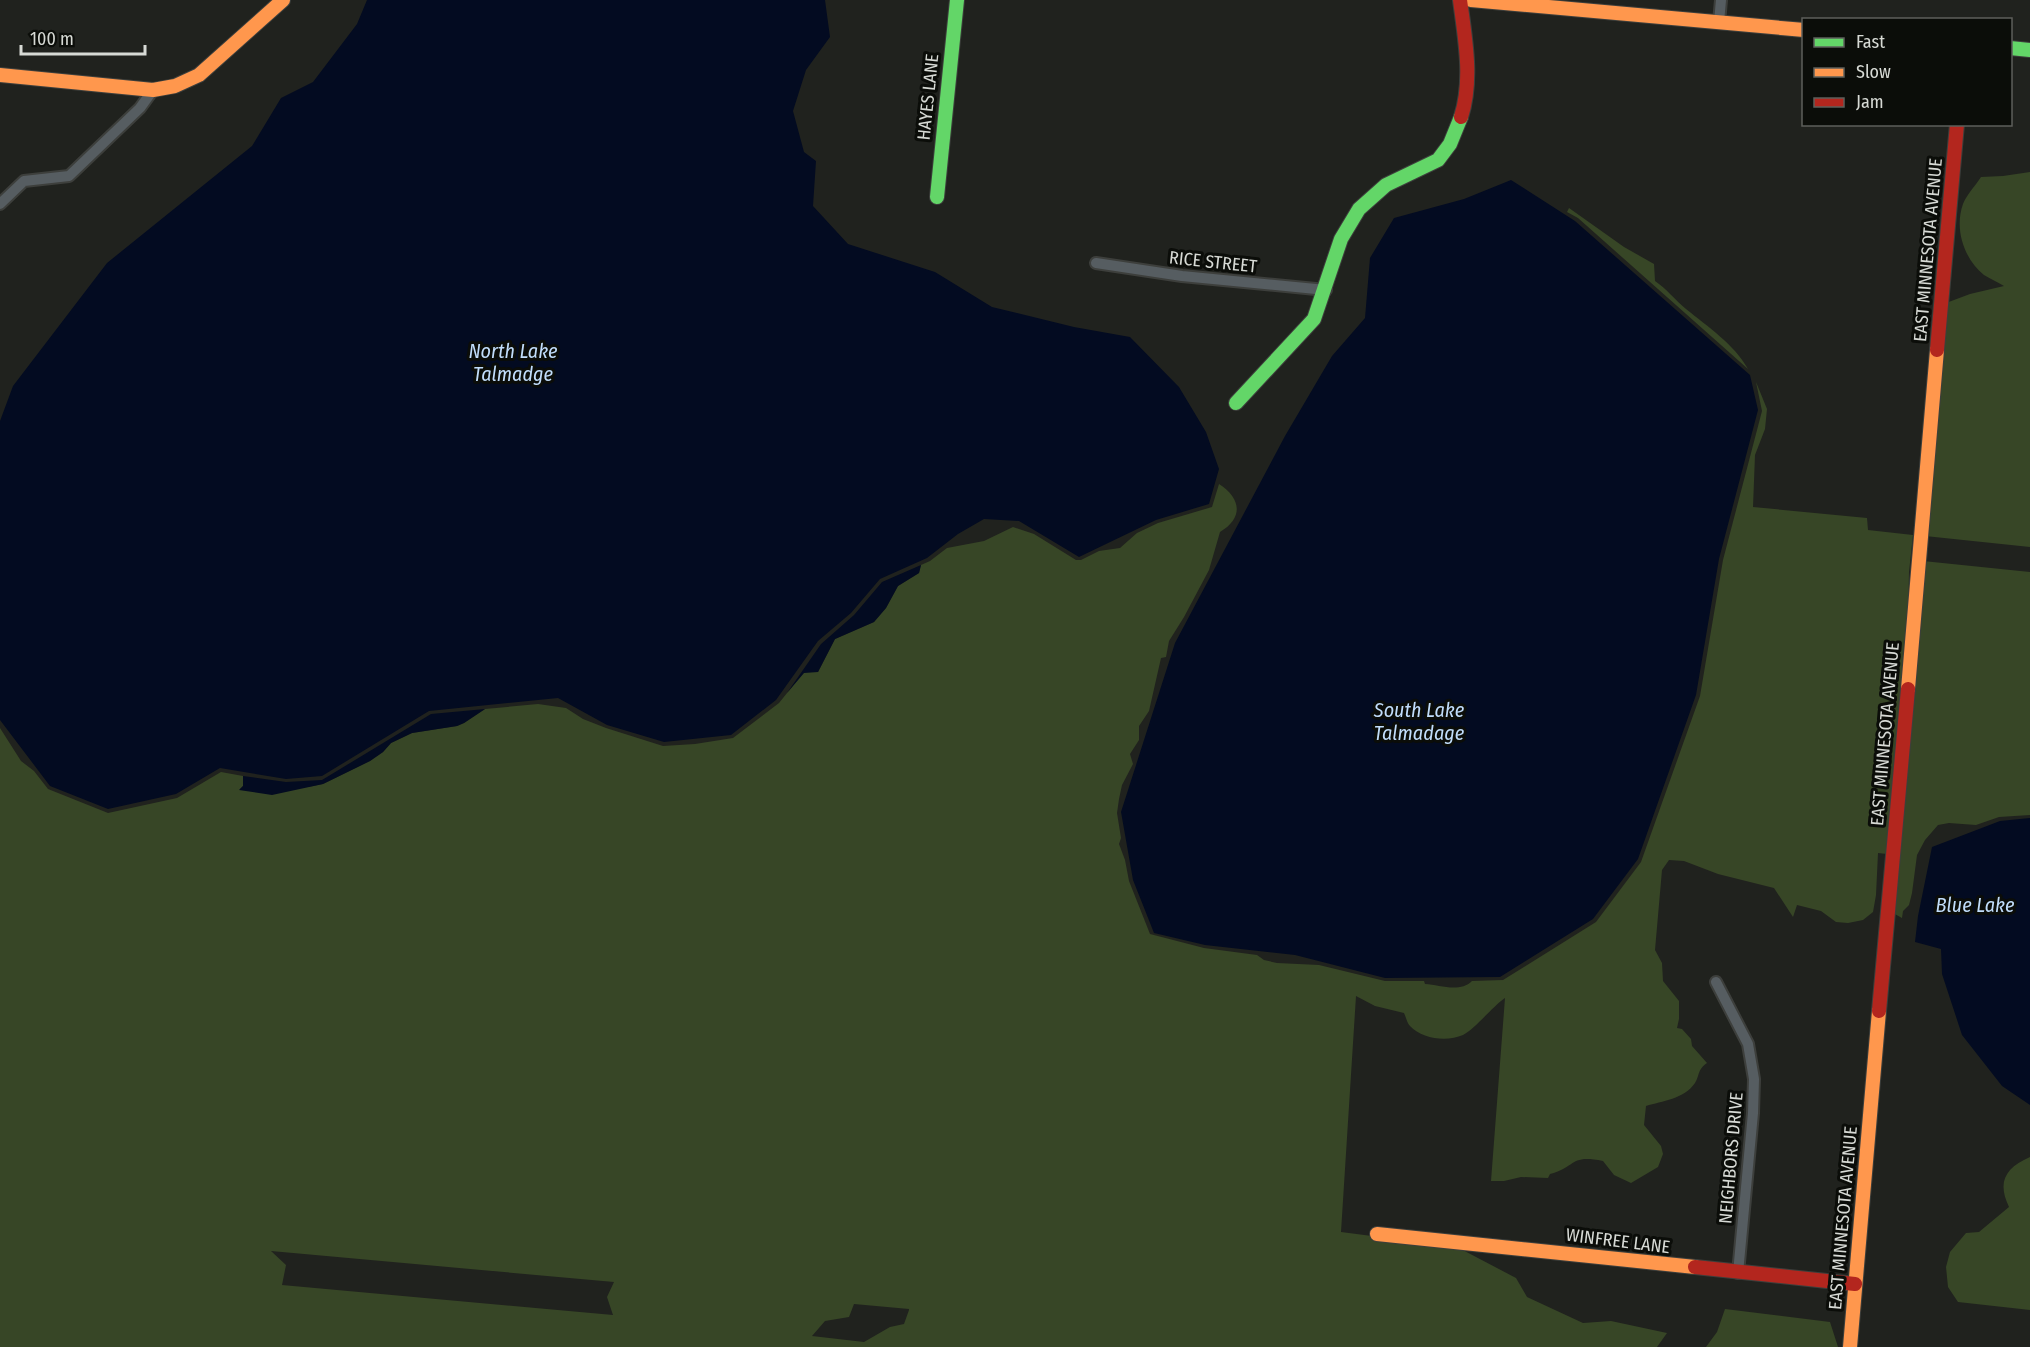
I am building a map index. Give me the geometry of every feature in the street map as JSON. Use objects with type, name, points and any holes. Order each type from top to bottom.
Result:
[{"type":"street","points":[[0,75],[153,90],[175,86],[199,75],[284,0]]},
{"type":"street","name":"HAYES LANE","points":[[937,197],[957,0]]},
{"type":"street","points":[[1236,403],[1314,319],[1326,290],[1343,234],[1359,208],[1375,192],[1394,180],[1436,162],[1456,135],[1463,114],[1468,80],[1460,0]]},
{"type":"street","points":[[1471,0],[1592,6],[1802,30]]},
{"type":"street","points":[[1719,22],[1721,0]]},
{"type":"street","points":[[2012,48],[2030,50]]},
{"type":"street","points":[[0,204],[24,181],[69,176],[140,108],[153,90]]},
{"type":"street","name":"EAST MINNESOTA AVENUE","points":[[1850,1347],[1957,126]]},
{"type":"street","name":"RICE STREET","points":[[1096,263],[1182,276],[1326,290]]},
{"type":"street","name":"NEIGHBORS DRIVE","points":[[1716,982],[1748,1044],[1754,1079],[1738,1273]]},
{"type":"street","name":"WINFREE LANE","points":[[1377,1234],[1855,1284]]},
{"type":"green space","points":[[2030,172],[2030,547],[1925,536],[1946,303],[1970,294],[2004,286],[1984,275],[1971,261],[1960,233],[1960,214],[1969,193],[1981,177]]},
{"type":"green space","points":[[1569,208],[1624,247],[1654,264],[1655,281],[1728,344],[1748,369],[1578,218],[1567,212]]},
{"type":"green space","points":[[1756,382],[1767,409],[1765,429],[1755,455],[1753,507],[1867,518],[1868,530],[1913,535],[1909,572],[1908,629],[1887,854],[1878,853],[1873,912],[1863,920],[1848,923],[1836,922],[1821,911],[1797,905],[1793,917],[1774,888],[1718,874],[1684,861],[1669,860],[1662,870],[1655,950],[1662,963],[1663,981],[1679,1001],[1677,1028],[1682,1029],[1691,1039],[1692,1046],[1707,1063],[1700,1070],[1695,1083],[1685,1093],[1646,1106],[1644,1125],[1661,1146],[1663,1154],[1658,1167],[1631,1183],[1614,1175],[1603,1161],[1592,1159],[1578,1160],[1550,1174],[1548,1178],[1521,1177],[1491,1181],[1505,998],[1468,1032],[1457,1037],[1442,1039],[1421,1034],[1415,1030],[1409,1025],[1404,1013],[1375,1006],[1356,996],[1341,1232],[1457,1247],[1516,1278],[1527,1297],[1583,1323],[1611,1321],[1667,1333],[1657,1347],[0,1347],[0,728],[21,761],[34,771],[48,789],[108,813],[177,798],[221,772],[243,776],[243,786],[240,789],[308,787],[323,784],[370,761],[391,743],[412,733],[457,726],[485,709],[538,704],[566,708],[583,719],[663,746],[733,738],[779,703],[804,672],[818,672],[835,639],[874,622],[886,608],[898,586],[919,573],[921,565],[947,548],[984,541],[1013,527],[1034,534],[1076,560],[1081,560],[1099,551],[1120,548],[1137,533],[1158,523],[1212,507],[1219,484],[1232,495],[1237,508],[1236,514],[1233,521],[1220,532],[1209,570],[1169,641],[1166,657],[1161,658],[1149,711],[1139,726],[1139,740],[1130,754],[1133,764],[1122,785],[1119,799],[1117,813],[1121,838],[1119,844],[1129,881],[1150,934],[1204,948],[1257,955],[1264,960],[1277,963],[1319,965],[1385,981],[1424,981],[1425,984],[1462,987],[1472,981],[1503,980],[1596,922],[1641,862],[1700,696],[1723,560],[1762,411]],"holes":[[[271,1251],[614,1282],[607,1297],[613,1315],[282,1285],[286,1265]],[[854,1304],[909,1309],[909,1310],[904,1324],[890,1327],[864,1342],[812,1336],[825,1321],[849,1317]]]},
{"type":"green space","points":[[1923,561],[2030,572],[2030,815],[1999,817],[1976,825],[1949,823],[1938,825],[1925,840],[1917,855],[1912,893],[1902,918],[1893,913]]},
{"type":"green space","points":[[2030,1157],[2030,1310],[1958,1302],[1948,1287],[1946,1267],[1950,1252],[1966,1233],[1979,1232],[2009,1207],[2004,1190],[2006,1177],[2014,1166]]},
{"type":"green space","points":[[1725,1309],[1830,1322],[1838,1347],[1706,1347],[1717,1332]]},
{"type":"water","name":"North Lake Talmadge","points":[[367,0],[825,0],[830,37],[806,70],[793,111],[804,152],[816,161],[813,206],[848,244],[935,272],[992,307],[1074,327],[1130,337],[1179,387],[1206,432],[1219,469],[1209,504],[1156,520],[1079,557],[1019,521],[984,519],[958,534],[927,558],[880,579],[851,613],[818,641],[776,700],[731,735],[664,742],[607,725],[558,698],[429,711],[322,776],[286,779],[220,768],[176,794],[108,809],[50,786],[0,720],[0,421],[13,386],[107,263],[252,146],[281,98],[313,82],[357,24]]},
{"type":"water","name":"South Lake Talmadage","points":[[1511,180],[1575,221],[1750,375],[1758,410],[1719,559],[1696,695],[1638,859],[1593,919],[1500,977],[1385,978],[1295,955],[1205,945],[1154,933],[1133,880],[1121,812],[1175,643],[1285,436],[1332,356],[1365,318],[1370,258],[1394,218],[1464,199]]},
{"type":"water","points":[[921,565],[919,573],[898,586],[886,608],[874,622],[835,639],[818,672],[804,673],[787,693],[821,644],[854,615],[882,582]]},
{"type":"water","points":[[485,709],[457,726],[412,733],[391,743],[370,761],[323,784],[272,795],[239,790],[243,786],[243,776],[286,782],[322,780],[431,714]]},
{"type":"water","name":"Blue Lake","points":[[2030,818],[2030,1105],[2002,1086],[1962,1035],[1942,974],[1941,949],[1915,942],[1932,847],[2000,821]]},
{"type":"traffic: fast","points":[[937,197],[957,0]]},
{"type":"traffic: fast","points":[[2012,48],[2030,50]]},
{"type":"traffic: fast","points":[[1236,403],[1314,319],[1341,239],[1359,209],[1386,185],[1438,160],[1450,144],[1461,117]]},
{"type":"traffic: slow","points":[[0,75],[153,90],[175,86],[199,75],[283,0]]},
{"type":"traffic: slow","points":[[1471,0],[1802,30]]},
{"type":"traffic: slow","points":[[1908,689],[1937,350]]},
{"type":"traffic: slow","points":[[1850,1347],[1879,1011]]},
{"type":"traffic: slow","points":[[1377,1234],[1695,1267]]},
{"type":"traffic: jam","points":[[1460,0],[1466,44],[1467,74],[1465,103],[1461,117]]},
{"type":"traffic: jam","points":[[1937,350],[1957,126]]},
{"type":"traffic: jam","points":[[1879,1011],[1908,689]]},
{"type":"traffic: jam","points":[[1695,1267],[1855,1284]]}]
